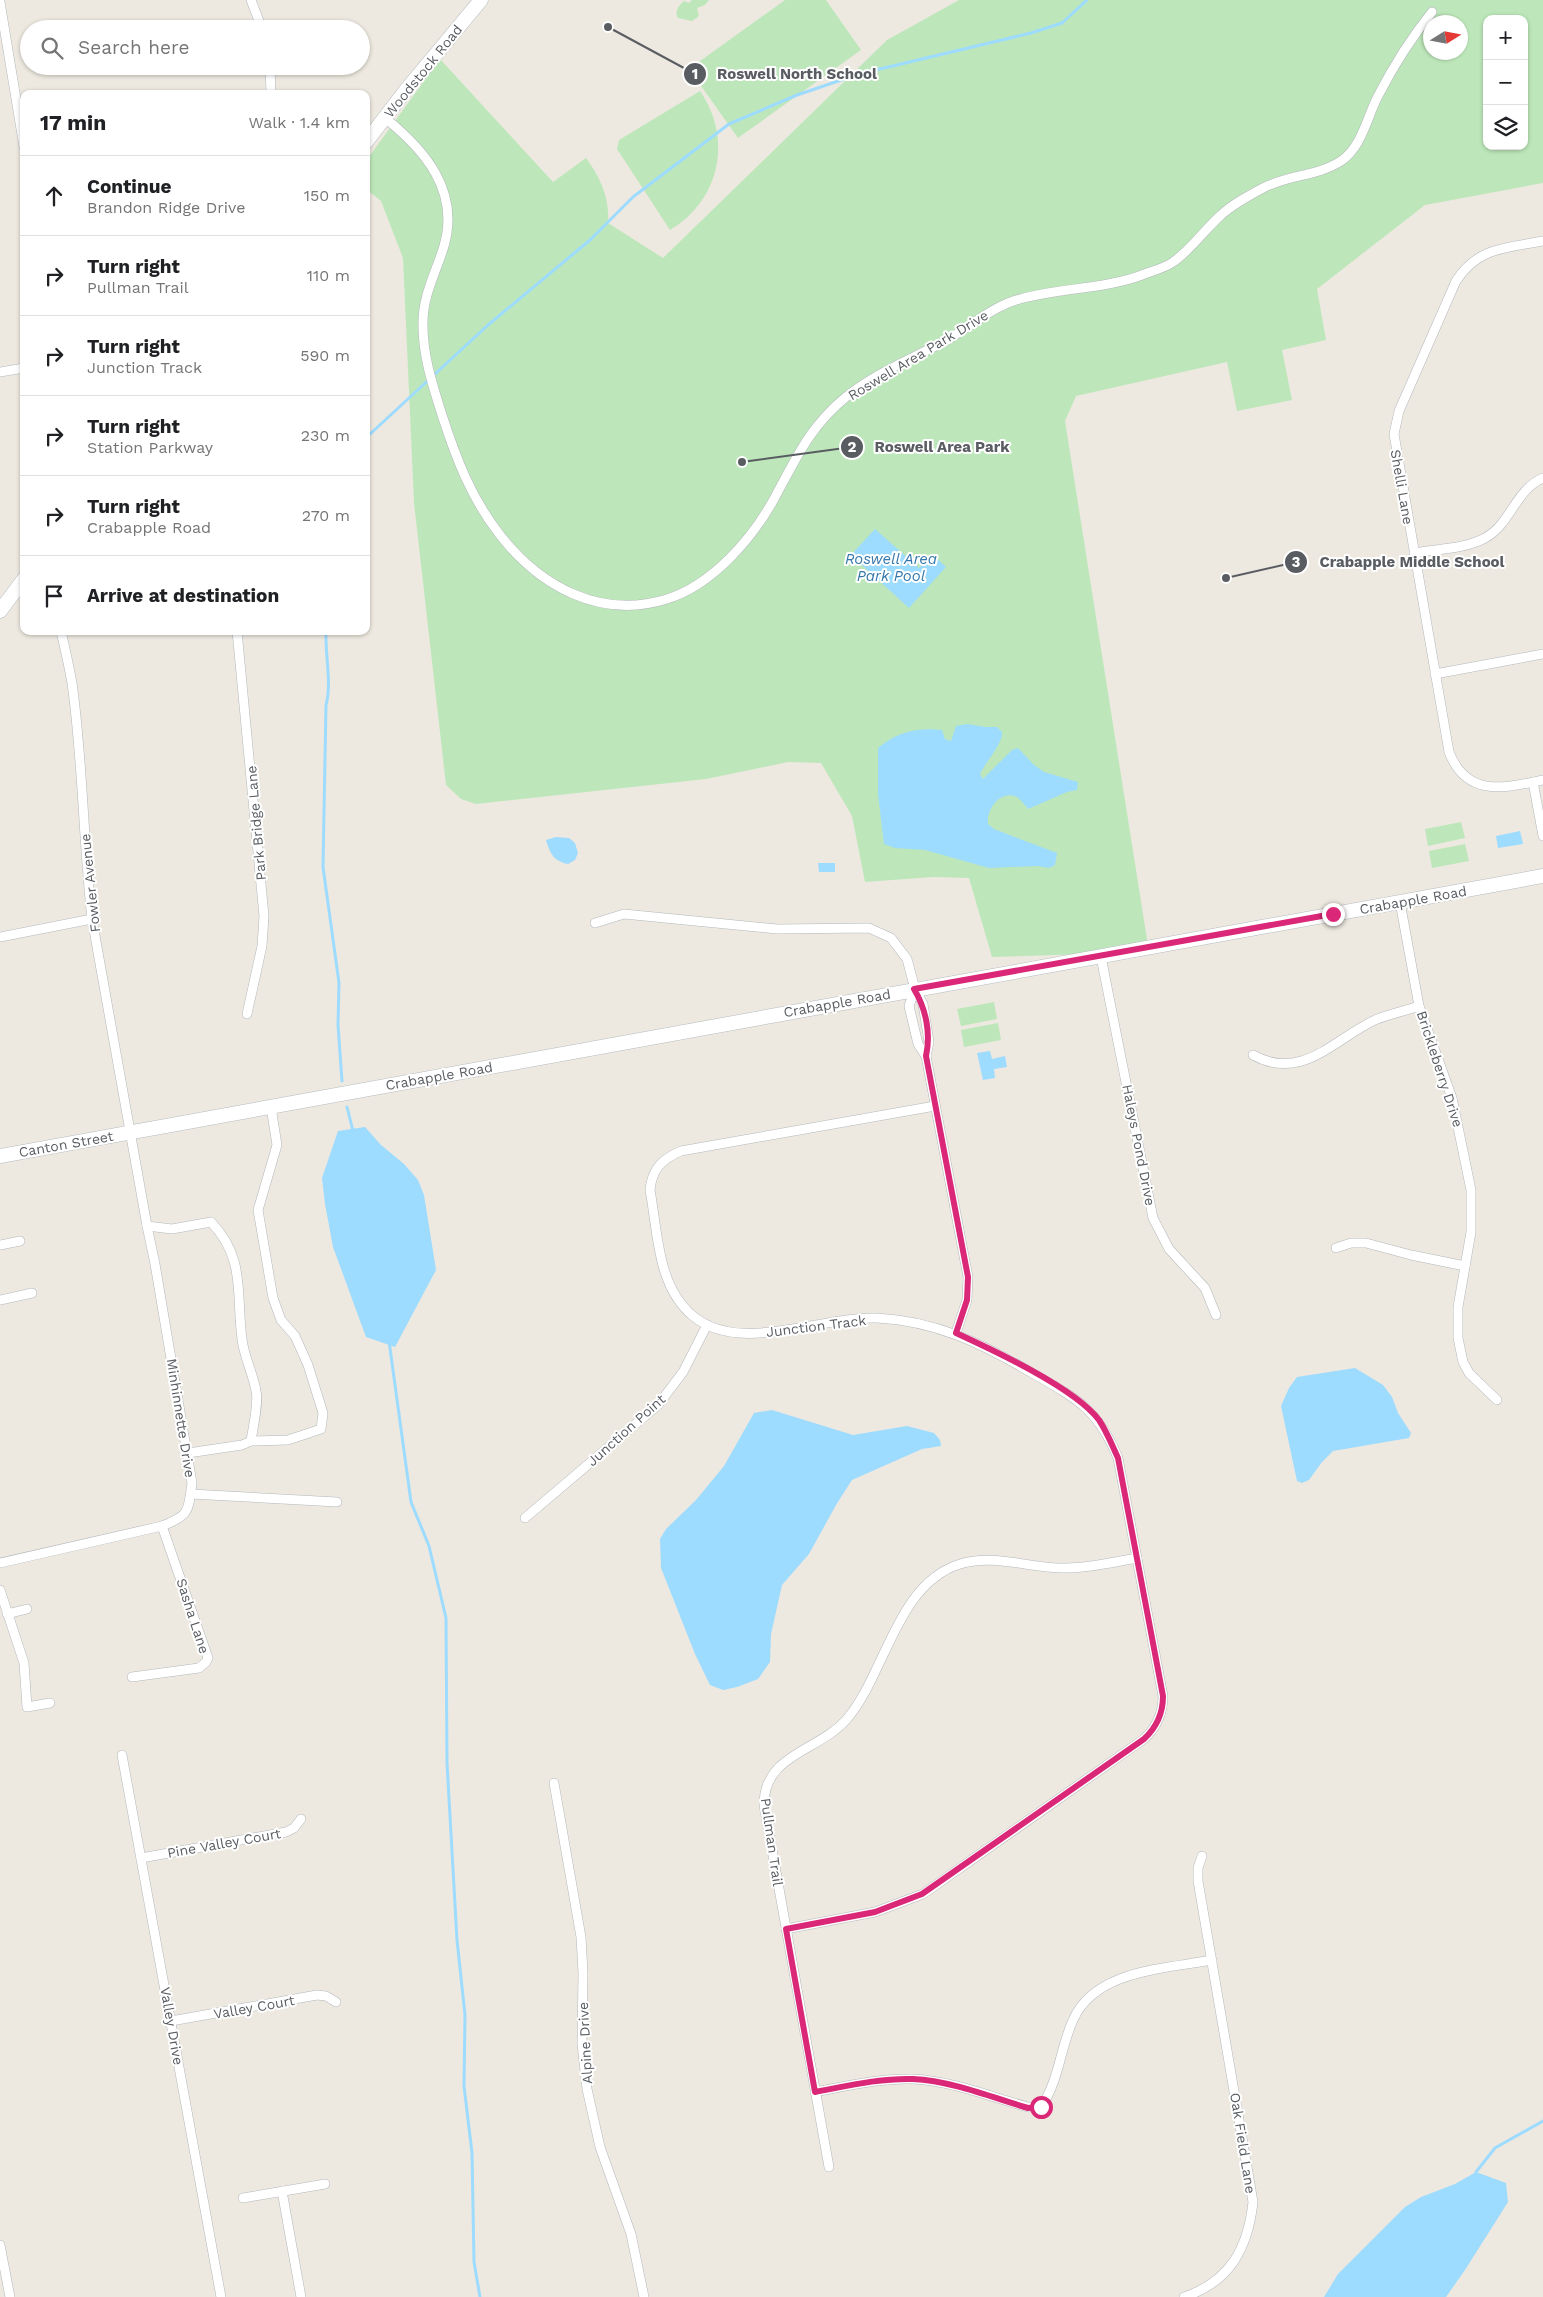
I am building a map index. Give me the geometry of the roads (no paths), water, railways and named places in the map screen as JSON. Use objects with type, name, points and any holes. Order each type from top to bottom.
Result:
[{"type":"street","points":[[251,0],[259,20]]},
{"type":"street","name":"Woodstock Road","points":[[370,137],[406,90],[481,0]]},
{"type":"street","points":[[0,2],[20,123]]},
{"type":"street","name":"Roswell Area Park Drive","points":[[386,118],[401,130],[428,159],[436,171],[445,196],[448,218],[446,234],[427,288],[423,308],[424,347],[432,386],[457,461],[472,493],[496,531],[518,557],[547,580],[572,596],[590,602],[605,605],[638,606],[670,598],[687,591],[717,569],[749,536],[761,520],[812,430],[828,412],[850,394],[950,338],[1006,303],[1025,297],[1136,277],[1174,262],[1222,214],[1240,201],[1268,185],[1327,167],[1342,160],[1358,142],[1376,100],[1397,62],[1432,12]]},
{"type":"street","points":[[271,75],[272,90]]},
{"type":"street","name":"Shelli Lane","points":[[1543,241],[1485,253],[1464,268],[1456,281],[1399,411],[1396,422],[1395,445],[1449,752],[1460,772],[1473,782],[1489,787],[1502,787],[1543,780]]},
{"type":"street","points":[[0,372],[20,369]]},
{"type":"street","points":[[1414,552],[1472,543],[1486,538],[1500,526],[1519,497],[1529,487],[1543,478]]},
{"type":"street","points":[[0,611],[20,584]]},
{"type":"street","name":"Fowler Avenue","points":[[62,635],[72,683],[81,769],[86,867],[92,918],[131,1132]]},
{"type":"street","name":"Park Bridge Lane","points":[[237,635],[264,916],[262,946],[247,1014]]},
{"type":"street","points":[[1435,674],[1543,654]]},
{"type":"street","points":[[1533,782],[1543,836]]},
{"type":"street","name":"Crabapple Road","points":[[131,1132],[1543,876]]},
{"type":"street","name":"Brickleberry Drive","points":[[1400,902],[1419,1006],[1452,1098],[1468,1172],[1473,1209],[1471,1232],[1458,1307],[1458,1338],[1463,1362],[1469,1373],[1497,1400]]},
{"type":"street","points":[[595,924],[624,914],[777,930],[869,928],[891,938],[903,950],[911,970],[914,989],[923,1004],[929,1042],[926,1056],[968,1277],[967,1300],[956,1333]]},
{"type":"street","points":[[0,937],[92,918]]},
{"type":"street","name":"Haleys Pond Drive","points":[[1101,957],[1153,1218],[1169,1249],[1205,1288],[1216,1315]]},
{"type":"street","points":[[914,989],[909,1006],[918,1044],[926,1056]]},
{"type":"street","points":[[1253,1055],[1264,1061],[1276,1064],[1303,1060],[1328,1050],[1374,1021],[1419,1006]]},
{"type":"street","name":"Junction Track","points":[[786,1929],[875,1912],[922,1894],[1150,1732],[1161,1715],[1163,1696],[1118,1458],[1109,1437],[1098,1419],[1085,1406],[1069,1394],[990,1348],[956,1333],[915,1322],[876,1318],[836,1320],[749,1335],[728,1333],[707,1325],[693,1316],[672,1292],[665,1275],[650,1190],[651,1179],[657,1167],[668,1156],[681,1151],[935,1106]]},
{"type":"street","points":[[188,1453],[242,1446],[251,1441],[288,1440],[322,1429],[323,1413],[308,1365],[295,1336],[280,1320],[273,1298],[258,1210],[277,1145],[271,1107]]},
{"type":"street","name":"Canton Street","points":[[0,1156],[131,1132]]},
{"type":"street","name":"Minhinnette Drive","points":[[0,1563],[162,1526],[182,1518],[189,1507],[192,1483],[188,1453],[131,1132]]},
{"type":"street","points":[[147,1226],[172,1229],[211,1222],[219,1230],[237,1264],[245,1360],[257,1392],[251,1441]]},
{"type":"street","points":[[0,1245],[20,1241]]},
{"type":"street","points":[[1336,1248],[1351,1243],[1366,1243],[1410,1255],[1465,1266]]},
{"type":"street","points":[[0,1300],[32,1293]]},
{"type":"street","name":"Junction Point","points":[[525,1518],[658,1405],[683,1372],[707,1325]]},
{"type":"street","points":[[191,1494],[337,1502]]},
{"type":"street","name":"Sasha Lane","points":[[132,1677],[199,1668],[208,1658],[162,1526]]},
{"type":"street","name":"Pullman Trail","points":[[829,2167],[764,1805],[766,1783],[780,1765],[829,1735],[846,1720],[911,1604],[922,1588],[946,1570],[975,1561],[993,1560],[1037,1567],[1066,1568],[1096,1566],[1137,1558]]},
{"type":"street","points":[[0,1590],[6,1614],[24,1662],[27,1707],[50,1703]]},
{"type":"street","points":[[6,1614],[27,1609]]},
{"type":"street","name":"Valley Drive","points":[[122,1754],[221,2297]]},
{"type":"street","name":"Alpine Drive","points":[[554,1783],[581,1937],[583,1973],[582,2044],[587,2089],[600,2147],[631,2234],[644,2297]]},
{"type":"street","name":"Pine Valley Court","points":[[141,1858],[286,1832],[294,1828],[301,1819]]},
{"type":"street","name":"Oak Field Lane","points":[[1184,2297],[1196,2293],[1214,2282],[1230,2266],[1245,2240],[1250,2225],[1253,2202],[1198,1881],[1198,1868],[1202,1856]]},
{"type":"street","points":[[815,2092],[882,2080],[914,2079],[945,2084],[1028,2108],[1041,2107],[1052,2087],[1073,2020],[1081,2006],[1092,1994],[1109,1983],[1124,1977],[1212,1960]]},
{"type":"street","name":"Valley Court","points":[[171,2022],[316,1995],[326,1996],[336,2002]]},
{"type":"street","points":[[243,2198],[325,2184]]},
{"type":"street","points":[[282,2191],[301,2297]]},
{"type":"street","points":[[0,2245],[10,2297]]},
{"type":"water","name":"Roswell Area Park Pool","points":[[875,529],[919,568],[932,554],[946,567],[909,608],[851,555]]},
{"type":"water","points":[[967,724],[997,727],[1002,732],[997,747],[980,774],[983,779],[1012,750],[1018,748],[1034,765],[1044,772],[1078,782],[1077,790],[1067,792],[1028,809],[1017,797],[1005,796],[995,802],[989,813],[988,824],[994,829],[1057,853],[1055,865],[1049,868],[1037,866],[989,868],[925,850],[895,848],[884,844],[878,794],[878,748],[900,734],[924,729],[942,730],[945,739],[951,741],[956,726]]},
{"type":"water","points":[[1520,831],[1523,844],[1498,848],[1496,836]]},
{"type":"water","points":[[556,837],[569,838],[575,843],[578,853],[575,860],[568,864],[559,861],[553,856],[546,840]]},
{"type":"water","points":[[818,863],[835,863],[835,872],[819,872]]},
{"type":"water","points":[[990,1051],[992,1059],[1005,1056],[1007,1067],[994,1069],[995,1078],[983,1080],[977,1053]]},
{"type":"water","points":[[365,1127],[418,1180],[424,1195],[436,1270],[395,1347],[366,1337],[333,1247],[325,1204],[322,1178],[338,1131]]},
{"type":"water","points":[[1355,1368],[1383,1385],[1392,1397],[1398,1413],[1411,1433],[1409,1438],[1333,1451],[1309,1480],[1302,1483],[1297,1481],[1281,1406],[1289,1388],[1297,1377]]},
{"type":"water","points":[[772,1410],[853,1435],[907,1426],[934,1433],[940,1440],[941,1446],[922,1449],[852,1480],[809,1554],[782,1585],[771,1634],[770,1662],[758,1679],[723,1690],[710,1685],[695,1654],[661,1568],[660,1539],[666,1529],[696,1500],[724,1466],[754,1413]]},
{"type":"water","points":[[1476,2172],[1506,2183],[1508,2202],[1446,2297],[1324,2297],[1338,2274],[1405,2207],[1421,2197],[1455,2184]]},
{"type":"waterway","points":[[370,434],[488,325],[590,240],[633,197],[729,124],[797,95],[859,74],[1031,33],[1062,23],[1087,0]]},
{"type":"waterway","points":[[326,635],[328,697],[326,705],[323,867],[339,983],[338,1025],[342,1081]]},
{"type":"waterway","points":[[347,1107],[353,1131]]},
{"type":"waterway","points":[[389,1341],[411,1502],[429,1546],[446,1618],[447,1763],[457,1940],[465,2015],[464,2086],[472,2153],[474,2262],[480,2297]]},
{"type":"waterway","points":[[1476,2172],[1495,2148],[1543,2121]]},
{"type":"place","name":"Roswell North School","points":[[608,27]]},
{"type":"place","name":"Roswell Area Park","points":[[742,462]]},
{"type":"place","name":"Crabapple Middle School","points":[[1226,578]]}]
